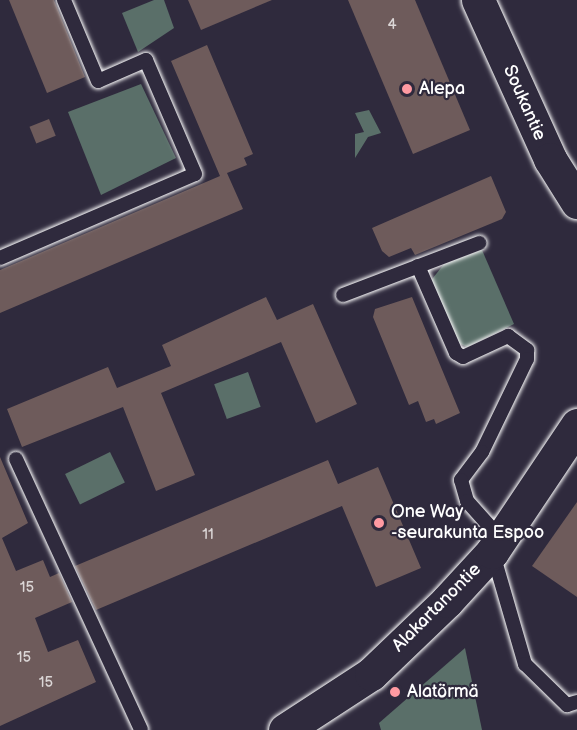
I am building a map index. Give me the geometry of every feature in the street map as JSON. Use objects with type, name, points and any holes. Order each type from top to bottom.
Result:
[{"type":"street","name":"Soukantie","points":[[478,0],[550,159],[577,202]]},
{"type":"street","name":"Alakartanontie","points":[[285,730],[371,674],[497,545],[577,425]]},
{"type":"lane","points":[[0,258],[195,174],[146,60],[98,81],[64,0]]},
{"type":"lane","points":[[343,295],[479,243]]},
{"type":"lane","points":[[418,266],[456,353],[463,357],[508,336],[527,350],[527,359],[482,452],[461,480],[467,501],[497,545],[525,664],[567,705],[577,702]]},
{"type":"lane","points":[[16,459],[141,730]]},
{"type":"green space","points":[[154,0],[164,0],[174,28],[138,52],[122,13]]},
{"type":"green space","points":[[141,84],[176,158],[101,195],[68,112]]},
{"type":"green space","points":[[369,110],[381,133],[368,137],[355,158],[355,134],[364,132],[355,113]]},
{"type":"green space","points":[[482,250],[514,324],[467,347],[456,342],[429,283],[444,264]]},
{"type":"green space","points":[[248,372],[261,407],[227,419],[214,384]]},
{"type":"green space","points":[[110,452],[125,483],[80,504],[65,474]]},
{"type":"green space","points":[[465,648],[482,730],[381,730],[379,723]]},
{"type":"building","points":[[9,0],[54,0],[85,77],[47,93]]},
{"type":"building","points":[[188,0],[272,0],[201,30]]},
{"type":"building","points":[[348,0],[415,0],[470,130],[413,154]]},
{"type":"building","points":[[207,45],[253,154],[244,158],[247,165],[227,173],[243,209],[0,313],[0,270],[220,176],[171,61]]},
{"type":"building","points":[[49,119],[56,136],[36,144],[30,127]]},
{"type":"building","points":[[491,176],[506,212],[502,219],[415,255],[411,248],[389,257],[382,251],[372,228]]},
{"type":"building","points":[[266,297],[277,320],[313,304],[357,404],[316,423],[281,342],[161,393],[195,475],[156,491],[123,407],[22,447],[7,409],[108,367],[117,388],[171,366],[162,345]]},
{"type":"building","points":[[412,297],[460,413],[436,424],[434,419],[426,422],[418,401],[409,405],[373,317],[375,309]]},
{"type":"building","points":[[0,457],[28,523],[2,538],[16,571],[43,560],[50,577],[59,573],[72,602],[35,618],[48,652],[78,640],[96,682],[0,726]]},
{"type":"building","points":[[328,460],[338,484],[378,467],[421,568],[376,587],[342,506],[96,610],[75,566]]},
{"type":"building","points":[[577,502],[577,597],[532,566]]},
{"type":"place","name":"Alepa","points":[[407,89]]},
{"type":"place","name":"One Way -seurakunta Espoo","points":[[379,523]]},
{"type":"place","name":"Alatörmä","points":[[395,692]]}]
